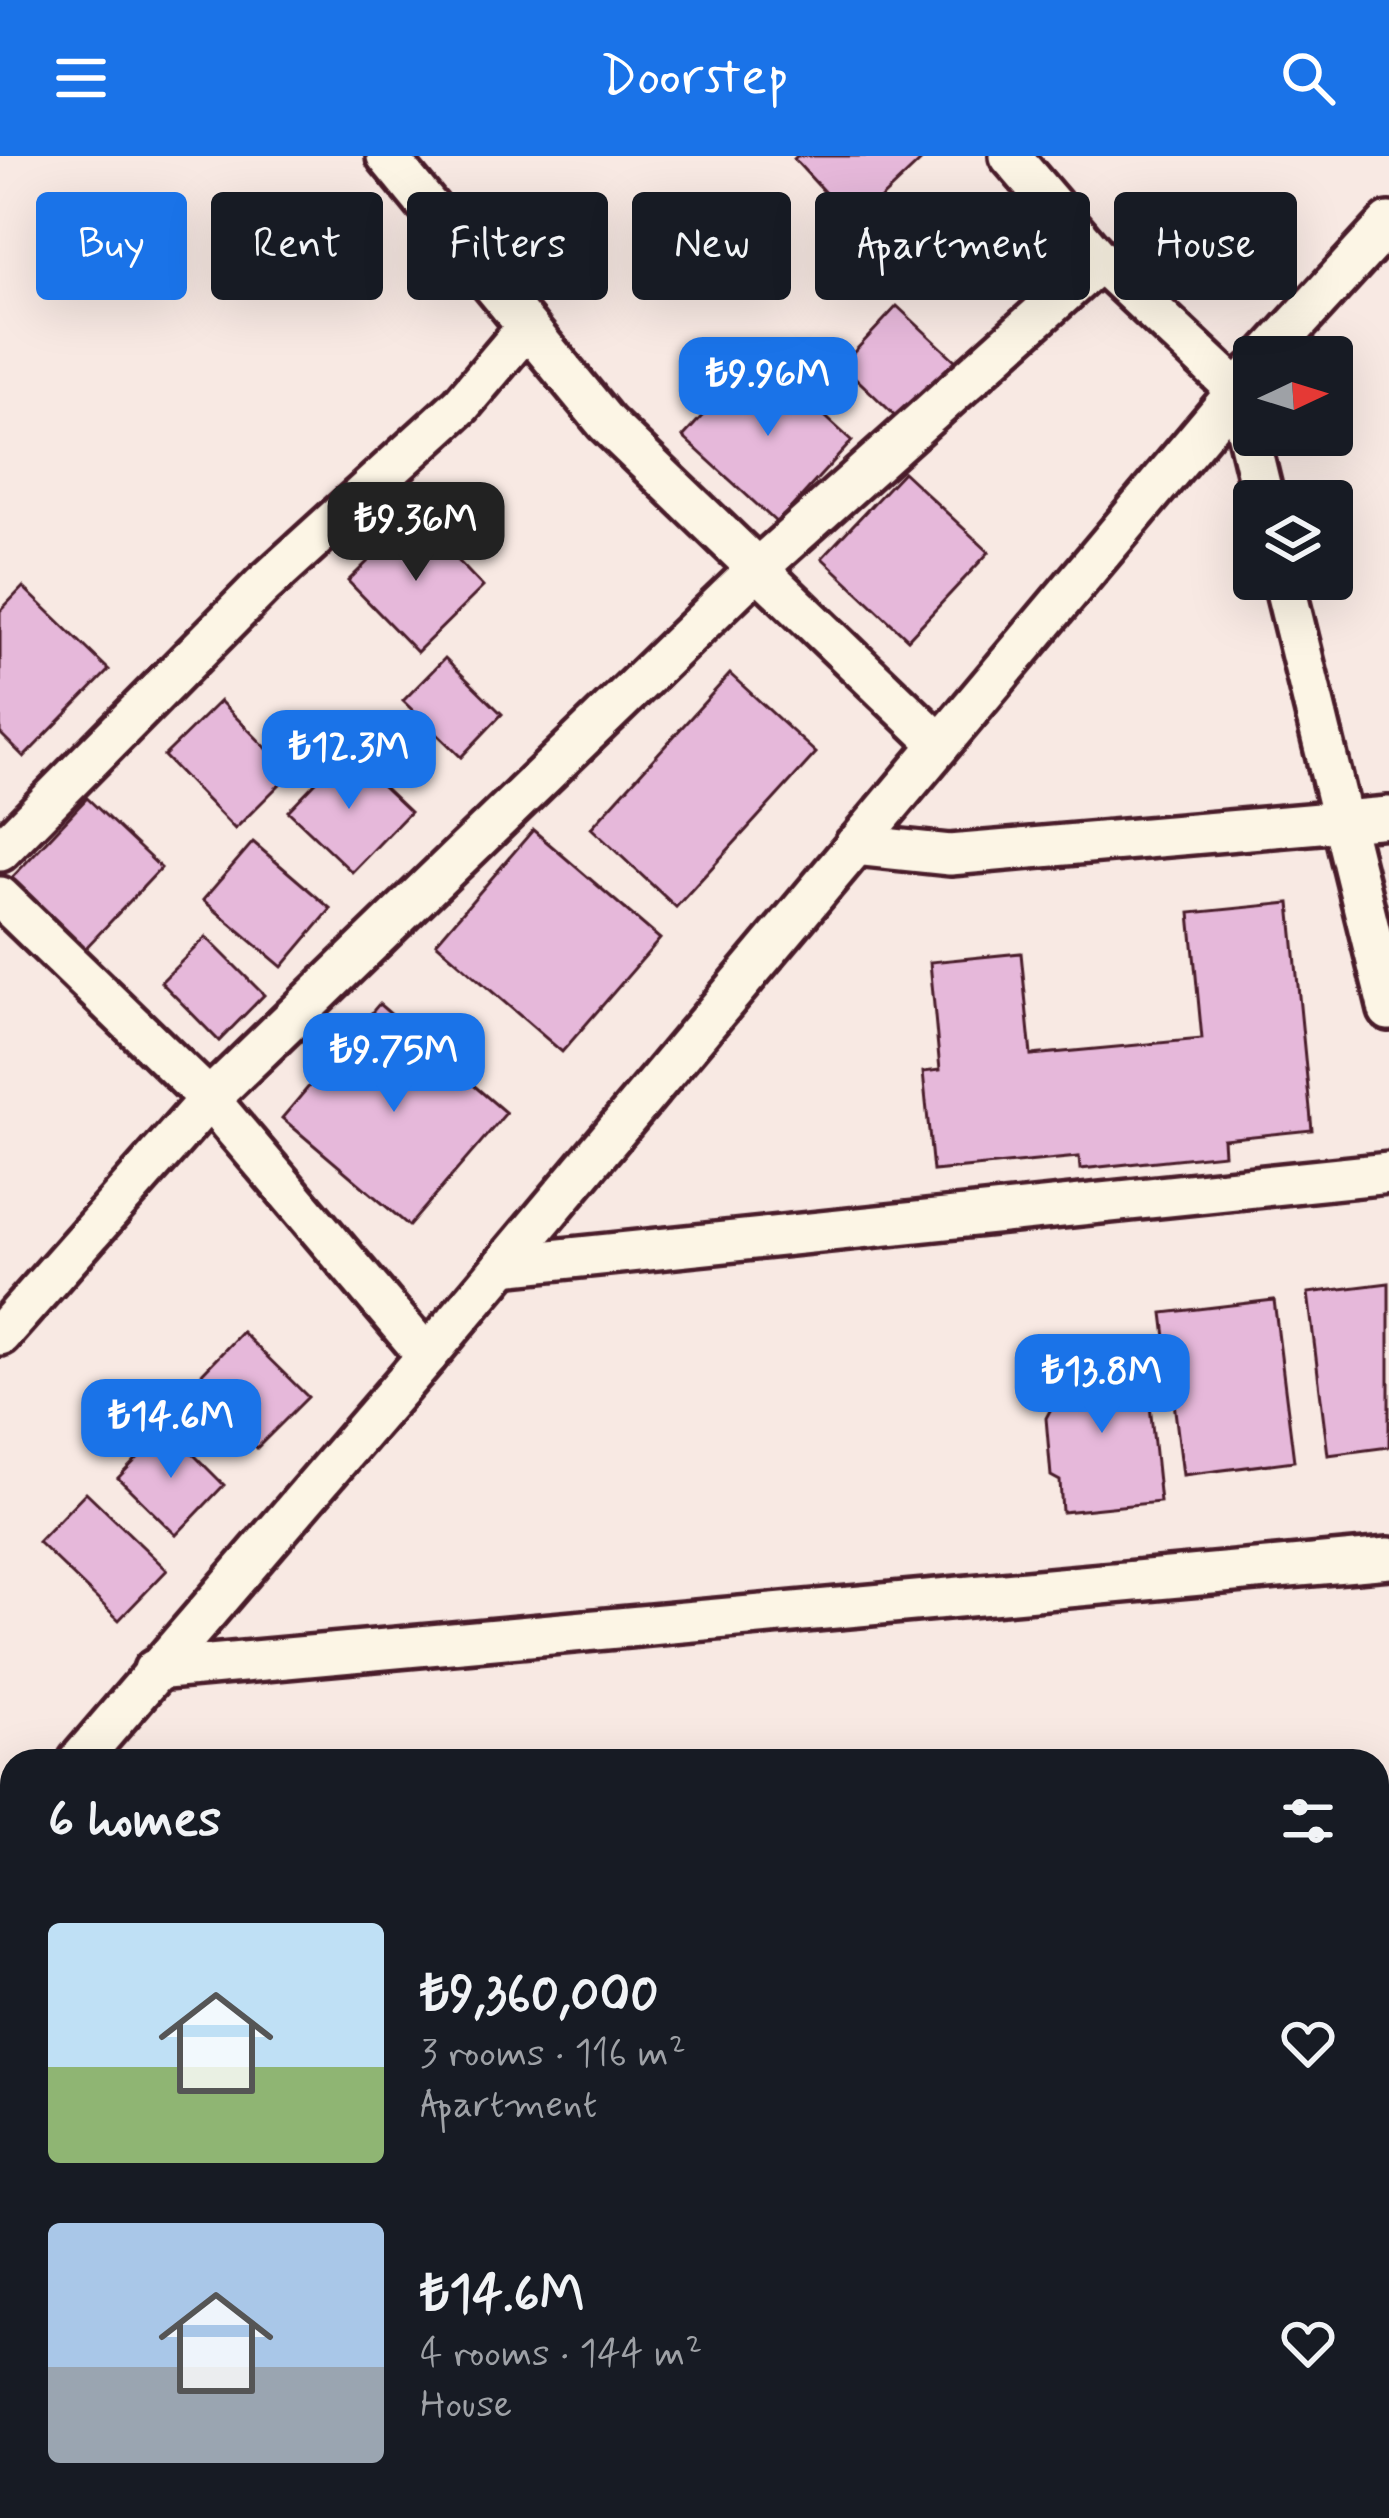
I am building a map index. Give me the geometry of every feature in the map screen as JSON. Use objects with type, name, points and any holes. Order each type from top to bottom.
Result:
[{"type":"street","points":[[387,156],[606,423],[940,744]]},
{"type":"street","points":[[1010,156],[1100,261],[1233,370]]},
{"type":"street","points":[[1286,336],[1389,223]]},
{"type":"street","points":[[0,1335],[209,1099],[757,569],[1100,261]]},
{"type":"street","points":[[0,851],[262,586],[461,405],[527,327]]},
{"type":"street","points":[[89,1749],[428,1356],[1233,394]]},
{"type":"street","points":[[1288,600],[1389,1010]]},
{"type":"street","points":[[856,845],[950,855],[1389,817]]},
{"type":"street","points":[[0,897],[209,1099],[428,1356]]},
{"type":"street","points":[[503,1265],[1389,1172]]},
{"type":"street","points":[[154,1670],[1389,1558]]},
{"type":"building","points":[[926,156],[888,192],[824,192],[794,159]]},
{"type":"building","points":[[897,306],[958,363],[903,423],[842,365]]},
{"type":"building","points":[[758,355],[852,441],[777,523],[683,437]]},
{"type":"building","points":[[903,472],[989,552],[908,639],[822,558]]},
{"type":"building","points":[[415,515],[483,587],[417,652],[348,581]]},
{"type":"building","points":[[23,587],[109,670],[24,757],[0,733],[0,611]]},
{"type":"building","points":[[445,658],[502,714],[461,757],[403,701]]},
{"type":"building","points":[[730,674],[816,753],[676,907],[591,828]]},
{"type":"building","points":[[220,701],[291,773],[235,829],[164,756]]},
{"type":"building","points":[[346,751],[410,812],[352,872],[288,811]]},
{"type":"building","points":[[87,798],[161,868],[81,953],[7,883]]},
{"type":"building","points":[[533,830],[660,939],[562,1052],[436,943]]},
{"type":"building","points":[[253,842],[331,909],[282,967],[203,900]]},
{"type":"building","points":[[1290,903],[1312,1130],[1223,1139],[1224,1154],[1080,1169],[1079,1157],[933,1171],[923,1072],[940,1070],[930,962],[1021,953],[1031,1055],[1202,1039],[1190,913]]},
{"type":"building","points":[[206,937],[264,995],[219,1041],[161,982]]},
{"type":"building","points":[[379,1004],[506,1113],[409,1226],[282,1118]]},
{"type":"building","points":[[1389,1283],[1389,1447],[1328,1455],[1308,1293]]},
{"type":"building","points":[[1274,1300],[1294,1461],[1183,1475],[1163,1313]]},
{"type":"building","points":[[242,1332],[308,1397],[257,1448],[192,1384]]},
{"type":"building","points":[[1145,1357],[1160,1502],[1062,1512],[1060,1481],[1051,1476],[1046,1418],[1053,1405],[1047,1372]]},
{"type":"building","points":[[167,1428],[224,1485],[176,1535],[118,1478]]},
{"type":"building","points":[[86,1492],[167,1570],[119,1620],[38,1542]]}]
